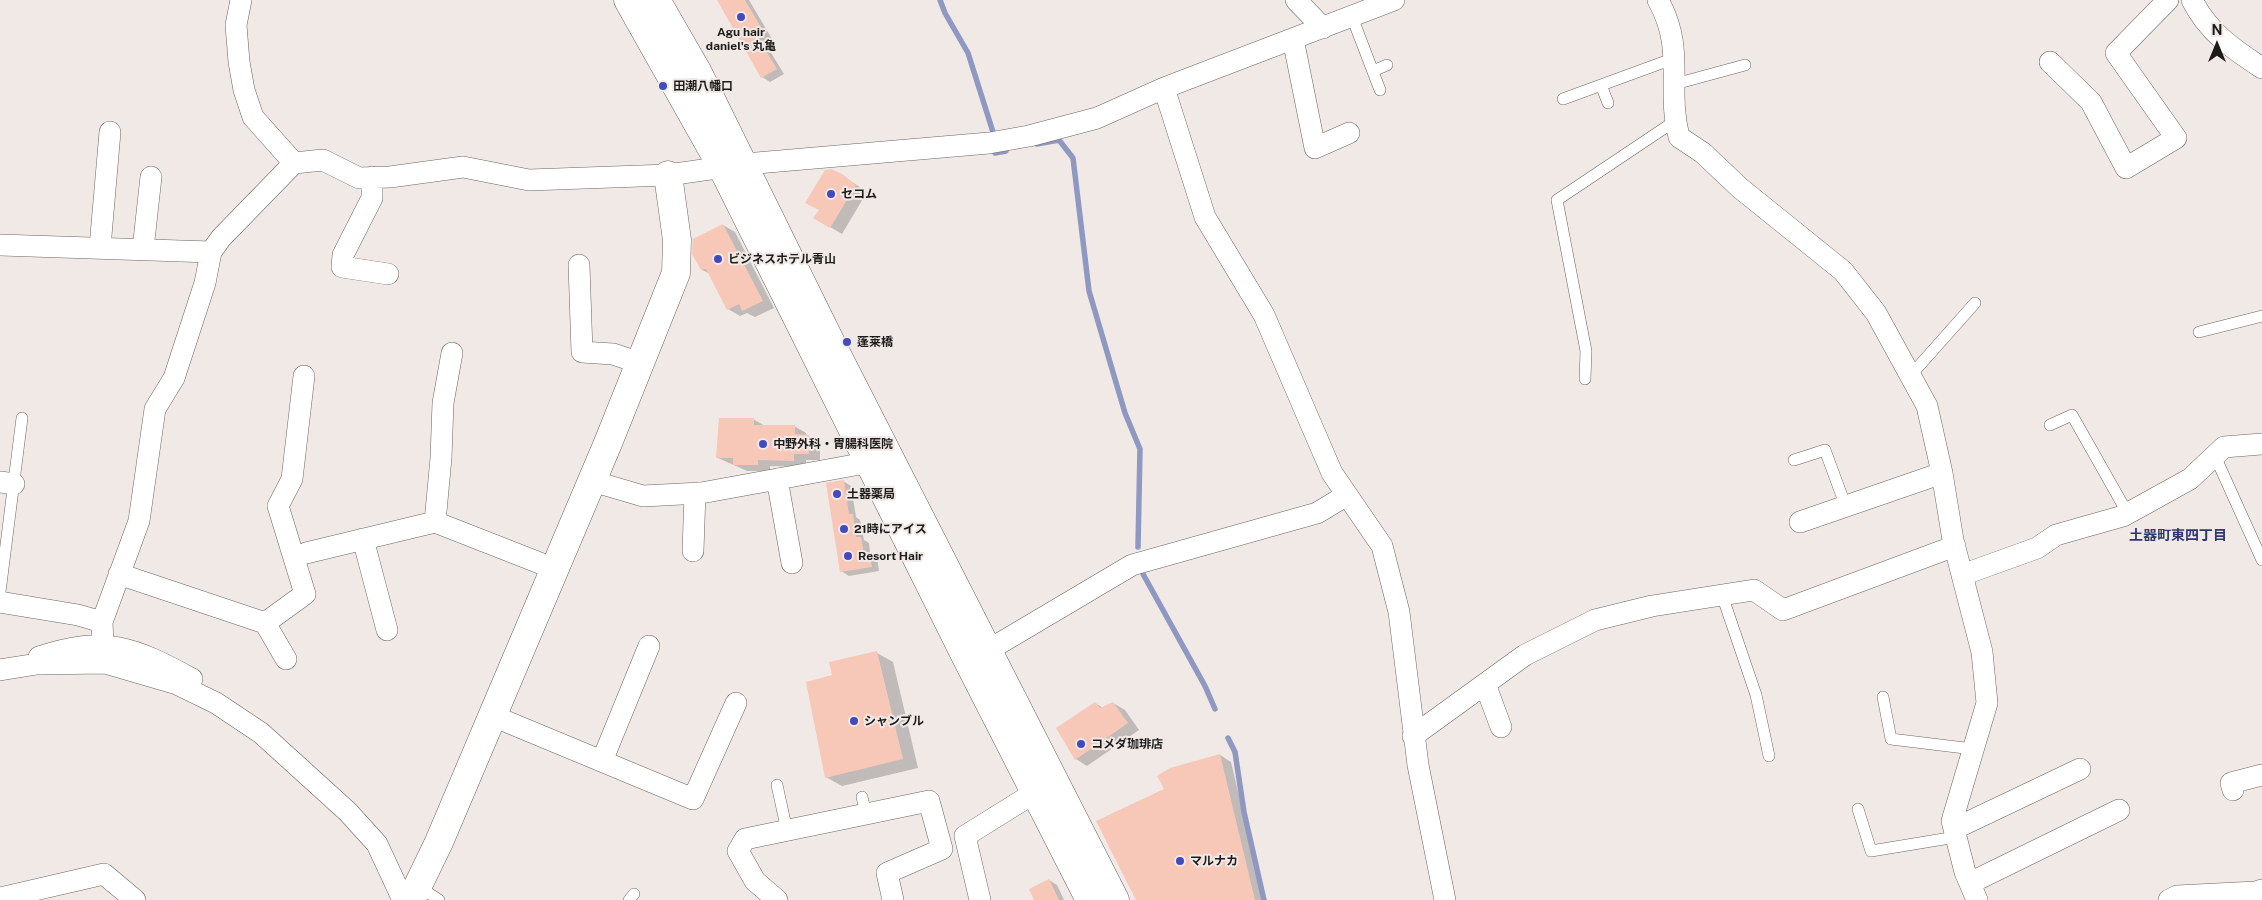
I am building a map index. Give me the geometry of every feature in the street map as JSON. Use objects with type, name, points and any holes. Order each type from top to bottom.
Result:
[{"type":"street","points":[[241,0],[236,25],[239,62],[244,90],[253,117],[294,163]]},
{"type":"street","points":[[628,0],[733,165]]},
{"type":"street","points":[[656,0],[697,71],[733,165],[1044,787],[1090,900]]},
{"type":"street","points":[[1296,0],[1323,28]]},
{"type":"street","points":[[103,645],[102,622],[139,521],[155,409],[174,378],[205,283],[211,252],[294,163],[323,160],[359,178],[463,168],[529,180],[668,175],[733,165],[989,143],[1029,136],[1097,118],[1164,88],[1394,0]]},
{"type":"street","points":[[1658,0],[1668,18],[1675,45],[1675,121],[1680,137],[1703,154],[1740,188],[1842,271],[1876,313],[1927,406],[1942,473],[1955,546],[1982,652],[1987,703],[1952,821],[1974,891],[2119,810]]},
{"type":"street","points":[[2050,62],[2091,102],[2126,168],[2176,138],[2116,53],[2168,0]]},
{"type":"street","points":[[2192,0],[2201,18],[2226,44],[2262,68]]},
{"type":"street","points":[[1293,39],[1316,148],[1349,133]]},
{"type":"street","points":[[1164,88],[1205,217],[1264,315],[1332,473],[1382,546],[1399,612],[1413,736],[1445,900]]},
{"type":"street","points":[[100,247],[110,132]]},
{"type":"street","points":[[418,896],[439,842],[592,481],[676,273],[677,240],[668,175]]},
{"type":"street","points":[[143,249],[151,177]]},
{"type":"street","points":[[372,177],[372,198],[344,254],[342,267],[388,274]]},
{"type":"street","points":[[0,245],[211,252]]},
{"type":"street","points":[[579,265],[582,352],[613,354],[640,363]]},
{"type":"street","points":[[435,522],[441,458],[443,404],[452,353]]},
{"type":"street","points":[[265,623],[305,594],[278,506],[292,479],[304,376]]},
{"type":"street","points":[[1962,575],[2037,548],[2056,535],[2128,514],[2190,479],[2224,447],[2262,444]]},
{"type":"street","points":[[592,481],[643,496],[695,493],[879,460]]},
{"type":"street","points":[[1800,522],[1942,473]]},
{"type":"street","points":[[776,479],[792,563]]},
{"type":"street","points":[[693,551],[695,493]]},
{"type":"street","points":[[978,656],[1132,565],[1316,513],[1347,495]]},
{"type":"street","points":[[306,553],[435,522],[555,569]]},
{"type":"street","points":[[363,539],[387,630]]},
{"type":"street","points":[[1413,736],[1525,656],[1595,620],[1652,606],[1754,590],[1783,610],[1955,546]]},
{"type":"street","points":[[119,574],[265,623],[286,659]]},
{"type":"street","points":[[0,602],[78,615],[102,622]]},
{"type":"street","points":[[0,670],[60,650],[91,644],[121,647],[156,659],[196,680],[216,703]]},
{"type":"street","points":[[602,761],[650,646]]},
{"type":"street","points":[[0,670],[37,664],[105,663],[177,684],[216,703],[262,733],[348,812],[377,844],[418,896]]},
{"type":"street","points":[[1485,684],[1500,727]]},
{"type":"street","points":[[492,716],[693,799],[736,703]]},
{"type":"street","points":[[1955,833],[2080,769]]},
{"type":"street","points":[[2233,790],[2231,783],[2262,775]]},
{"type":"street","points":[[893,900],[887,873],[942,849],[1044,787]]},
{"type":"street","points":[[1044,787],[1115,900]]},
{"type":"street","points":[[777,900],[755,881],[738,851],[745,840],[787,830],[864,806],[929,801],[942,849]]},
{"type":"street","points":[[965,836],[980,900]]},
{"type":"street","points":[[3,898],[104,874],[135,900]]},
{"type":"street","points":[[2169,900],[2176,896],[2258,894]]},
{"type":"lane","points":[[1352,17],[1380,90]]},
{"type":"lane","points":[[1563,99],[1675,58]]},
{"type":"lane","points":[[1374,72],[1387,65]]},
{"type":"lane","points":[[1675,84],[1745,65]]},
{"type":"lane","points":[[1601,85],[1608,103]]},
{"type":"lane","points":[[1585,379],[1586,350],[1557,200],[1675,121]]},
{"type":"lane","points":[[1911,375],[1975,303]]},
{"type":"lane","points":[[2199,332],[2262,316]]},
{"type":"lane","points":[[2050,425],[2072,415],[2128,514]]},
{"type":"lane","points":[[0,592],[7,483],[22,418]]},
{"type":"lane","points":[[1794,460],[1824,450],[1846,506]]},
{"type":"lane","points":[[2215,456],[2262,560]]},
{"type":"lane","points":[[1722,595],[1756,695],[1769,756]]},
{"type":"lane","points":[[1883,697],[1892,739],[1973,749]]},
{"type":"lane","points":[[776,785],[787,830]]},
{"type":"lane","points":[[1858,808],[1871,851],[1955,833]]},
{"type":"building","points":[[717,0],[745,0],[765,34],[758,38],[777,69],[761,78]]},
{"type":"building","name":"セコム","points":[[831,169],[842,174],[856,185],[830,228],[813,218],[819,210],[805,203],[825,170]]},
{"type":"building","name":"ビジネスホテル青山","points":[[723,224],[763,301],[742,311],[739,304],[727,310],[706,269],[701,270],[692,254],[693,239]]},
{"type":"building","name":"中野外科・胃腸科医院","points":[[719,418],[754,418],[754,425],[795,425],[795,434],[809,435],[809,454],[794,454],[794,461],[758,460],[758,465],[733,465],[733,458],[716,458]]},
{"type":"building","points":[[844,480],[849,514],[853,514],[856,537],[861,537],[864,553],[869,552],[872,567],[840,572],[826,483]]},
{"type":"building","name":"シャンブル","points":[[877,651],[903,759],[825,778],[806,682],[832,675],[829,662]]},
{"type":"building","name":"コメダ珈琲店","points":[[1095,702],[1100,708],[1113,702],[1128,723],[1075,760],[1056,728]]},
{"type":"building","name":"マルナカ","points":[[1220,754],[1255,900],[1136,900],[1096,821],[1164,789],[1157,776],[1170,768]]},
{"type":"building","points":[[1049,879],[1059,900],[1034,900],[1029,889]]},
{"type":"waterway","points":[[940,0],[945,13],[968,53],[993,132]]},
{"type":"waterway","points":[[1037,144],[1059,140],[1073,158],[1089,291],[1125,413],[1140,449],[1138,547]]},
{"type":"waterway","points":[[995,153],[1006,151]]},
{"type":"waterway","points":[[1143,574],[1205,686],[1215,709]]},
{"type":"waterway","points":[[1228,738],[1235,752],[1244,812],[1264,900]]},
{"type":"place","name":"Agu hair daniel's 丸亀","points":[[741,17]]},
{"type":"place","name":"田潮八幡口","points":[[663,86]]},
{"type":"place","name":"セコム","points":[[831,194]]},
{"type":"place","name":"ビジネスホテル青山","points":[[718,259]]},
{"type":"place","name":"蓬莱橋","points":[[847,342]]},
{"type":"place","name":"中野外科・胃腸科医院","points":[[763,444]]},
{"type":"place","name":"土器薬局","points":[[837,494]]},
{"type":"place","name":"21時にアイス","points":[[844,529]]},
{"type":"place","name":"Resort Hair","points":[[848,556]]},
{"type":"place","name":"シャンブル","points":[[854,721]]},
{"type":"place","name":"コメダ珈琲店","points":[[1081,744]]},
{"type":"place","name":"マルナカ","points":[[1180,861]]},
{"type":"district","name":"土器町東四丁目","points":[[2178,536]]}]
